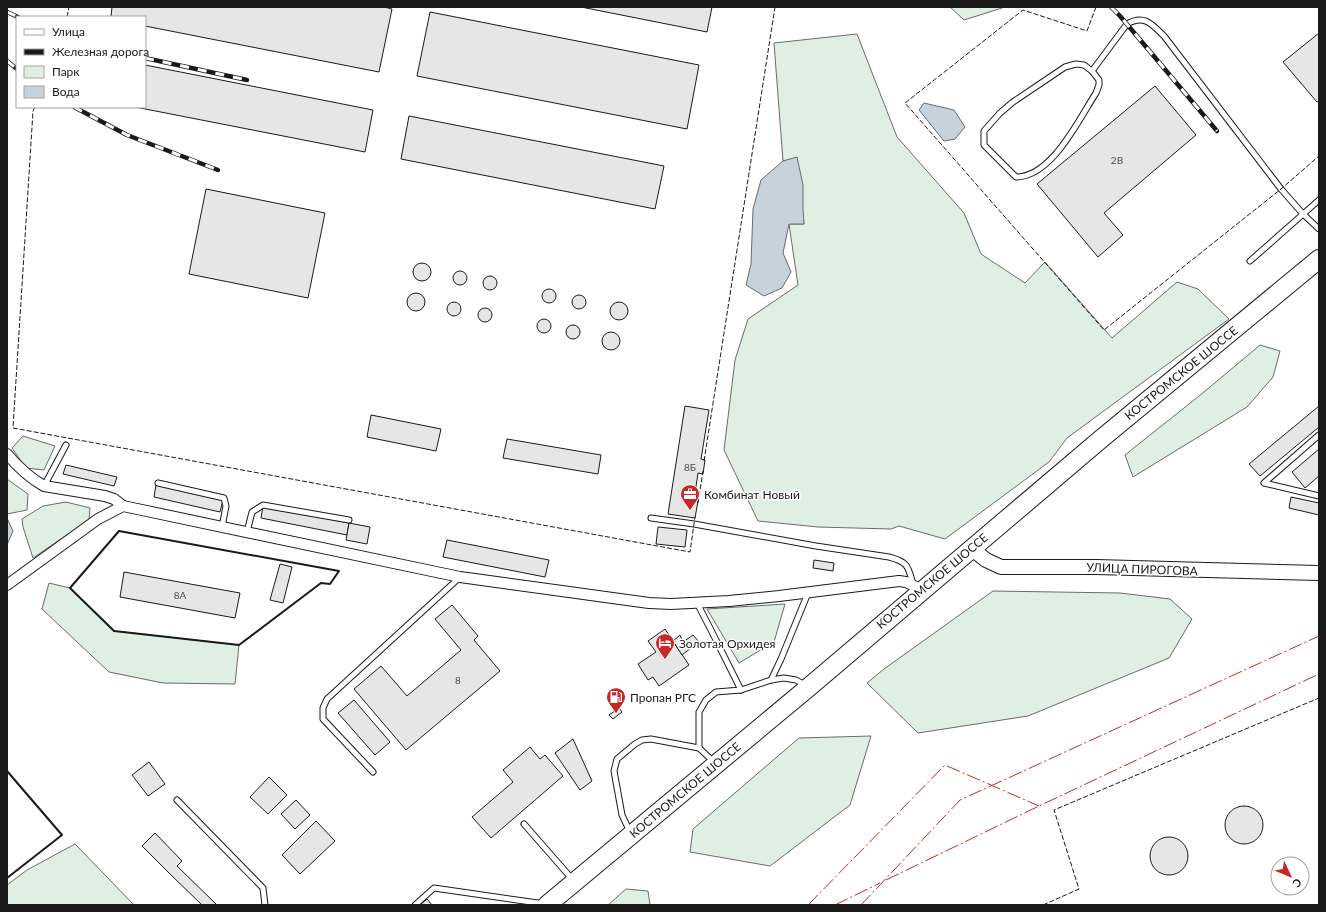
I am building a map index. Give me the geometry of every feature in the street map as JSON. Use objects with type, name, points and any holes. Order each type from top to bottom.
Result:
[{"type":"highway","name":"КОСТРОМСКОЕ ШОССЕ","points":[[548,904],[809,687],[918,587],[971,548],[1319,259]]},
{"type":"street","points":[[7,454],[31,477],[44,486],[105,496],[114,499],[123,506],[460,577],[623,600],[671,604],[729,601],[808,593],[890,581],[899,581],[918,587]]},
{"type":"street","points":[[7,585],[98,520],[123,506]]},
{"type":"street","name":"УЛИЦА ПИРОГОВА","points":[[971,548],[986,560],[1001,567],[1096,567],[1319,573]]},
{"type":"lane","points":[[1092,70],[1127,24],[1138,19],[1145,20],[1150,23],[1164,36],[1281,189],[1303,214],[1319,229]]},
{"type":"lane","points":[[1076,64],[1084,65],[1092,70],[1099,80],[1096,93],[1060,150],[1049,163],[1025,177],[1016,177],[984,146],[984,131],[1000,113],[1013,102],[1065,67],[1076,64]]},
{"type":"lane","points":[[1250,261],[1319,200]]},
{"type":"lane","points":[[1319,435],[1264,483],[1319,496]]},
{"type":"lane","points":[[44,486],[66,445]]},
{"type":"lane","points":[[158,483],[224,498],[226,506],[222,527]]},
{"type":"lane","points":[[247,532],[252,512],[262,505],[349,520]]},
{"type":"lane","points":[[651,518],[889,557],[899,560],[909,568],[918,587]]},
{"type":"lane","points":[[373,772],[324,719],[323,708],[327,699],[460,577]]},
{"type":"lane","points":[[771,680],[808,593]]},
{"type":"lane","points":[[697,603],[712,630],[741,690]]},
{"type":"lane","points":[[699,748],[699,712],[706,700],[716,692],[741,690],[771,680],[784,678],[796,680],[809,687]]},
{"type":"lane","points":[[631,835],[622,815],[614,771],[617,759],[635,744],[642,740],[651,739],[699,748],[717,764]]},
{"type":"lane","points":[[177,800],[263,888],[265,905]]},
{"type":"lane","points":[[524,824],[575,882]]},
{"type":"lane","points":[[415,905],[434,888],[548,904]]},
{"type":"green space","points":[[950,7],[1005,7],[964,20]]},
{"type":"green space","points":[[857,34],[897,137],[964,213],[981,254],[1025,283],[1045,262],[1112,338],[1177,282],[1198,289],[1229,319],[1067,438],[1049,462],[945,539],[899,526],[891,529],[818,527],[758,521],[724,450],[735,360],[748,319],[798,285],[789,224],[804,224],[797,158],[783,161],[774,43]]},
{"type":"green space","points":[[1260,345],[1280,351],[1273,377],[1247,407],[1133,477],[1125,455]]},
{"type":"green space","points":[[23,436],[55,446],[44,470],[26,468],[12,448]]},
{"type":"green space","points":[[7,479],[28,494],[27,510],[7,514]]},
{"type":"green space","points":[[66,502],[90,508],[89,520],[33,558],[23,527],[22,519],[43,506]]},
{"type":"green space","points":[[49,583],[70,588],[115,631],[239,645],[235,684],[163,683],[109,672],[42,609]]},
{"type":"green space","points":[[993,591],[1120,593],[1170,599],[1192,619],[1169,658],[1028,716],[918,733],[867,683],[884,669]]},
{"type":"green space","points":[[785,604],[774,642],[739,663],[707,609]]},
{"type":"green space","points":[[871,736],[850,805],[770,866],[690,852],[693,829],[799,738]]},
{"type":"green space","points":[[75,844],[134,905],[7,905],[7,885],[27,870]]},
{"type":"green space","points":[[626,889],[648,891],[650,905],[608,905]]},
{"type":"water","points":[[924,103],[954,110],[965,127],[955,139],[944,141],[919,110]]},
{"type":"water","points":[[797,157],[803,185],[804,224],[789,224],[783,253],[791,272],[782,288],[764,296],[746,285],[751,264],[753,209],[761,180],[783,161]]},
{"type":"water","points":[[7,518],[13,531],[7,545]]},
{"type":"building","points":[[112,7],[384,7],[392,9],[379,72],[146,26],[146,16],[111,16]]},
{"type":"building","points":[[581,7],[712,7],[707,32]]},
{"type":"building","points":[[430,12],[699,65],[687,129],[417,76]]},
{"type":"building","points":[[1319,33],[1319,101],[1317,102],[1283,62]]},
{"type":"building","points":[[146,65],[373,110],[365,152],[140,108],[146,108]]},
{"type":"building","points":[[1155,86],[1196,135],[1104,213],[1123,235],[1098,257],[1037,184]]},
{"type":"building","points":[[409,116],[664,166],[655,209],[401,159]]},
{"type":"building","points":[[206,189],[325,213],[308,298],[189,274]]},
{"type":"building","points":[[422,263],[428,266],[431,272],[428,278],[422,281],[416,278],[413,272],[416,266]]},
{"type":"building","points":[[457,271],[463,271],[467,275],[467,281],[463,285],[457,285],[453,281],[453,275]]},
{"type":"building","points":[[487,276],[493,276],[497,280],[497,286],[493,290],[487,290],[483,286],[483,280]]},
{"type":"building","points":[[546,289],[552,289],[556,293],[556,299],[552,303],[546,303],[542,299],[542,293]]},
{"type":"building","points":[[416,293],[422,296],[425,302],[422,308],[416,311],[410,308],[407,302],[410,296]]},
{"type":"building","points":[[576,295],[582,295],[586,299],[586,305],[582,309],[576,309],[572,305],[572,299]]},
{"type":"building","points":[[451,302],[457,302],[461,306],[461,312],[457,316],[451,316],[447,312],[447,306]]},
{"type":"building","points":[[619,302],[625,305],[628,311],[625,317],[619,320],[613,317],[610,311],[613,305]]},
{"type":"building","points":[[482,308],[488,308],[492,312],[492,318],[488,322],[482,322],[478,318],[478,312]]},
{"type":"building","points":[[541,319],[547,319],[551,323],[551,329],[547,333],[541,333],[537,329],[537,323]]},
{"type":"building","points":[[570,325],[576,325],[580,329],[580,335],[576,339],[570,339],[566,335],[566,329]]},
{"type":"building","points":[[611,332],[617,335],[620,341],[617,347],[611,350],[605,347],[602,341],[605,335]]},
{"type":"building","points":[[685,406],[709,410],[701,459],[705,460],[703,474],[698,473],[694,500],[698,501],[695,518],[668,514]]},
{"type":"building","points":[[1319,406],[1319,427],[1260,476],[1249,464]]},
{"type":"building","points":[[371,415],[441,429],[436,451],[367,437]]},
{"type":"building","points":[[507,439],[601,455],[598,474],[503,458]]},
{"type":"building","points":[[1319,449],[1319,476],[1305,488],[1292,472]]},
{"type":"building","points":[[66,465],[117,477],[114,486],[63,474]]},
{"type":"building","points":[[156,485],[223,500],[220,512],[154,497]]},
{"type":"building","points":[[1291,497],[1319,503],[1319,515],[1289,508]]},
{"type":"building","points":[[263,506],[349,523],[347,535],[261,518]]},
{"type":"building","points":[[349,523],[370,527],[367,544],[346,540]]},
{"type":"building","points":[[658,527],[687,530],[685,547],[656,544]]},
{"type":"building","points":[[447,540],[549,560],[545,577],[443,557]]},
{"type":"building","points":[[814,560],[834,563],[833,571],[813,568]]},
{"type":"building","points":[[280,564],[292,567],[283,603],[270,600]]},
{"type":"building","points":[[124,572],[240,593],[235,618],[120,597]]},
{"type":"building","points":[[452,605],[478,636],[474,640],[500,671],[406,750],[354,689],[381,666],[407,696],[461,650],[435,619]]},
{"type":"building","name":"Золотая Орхидея","points":[[665,629],[689,665],[659,686],[653,677],[648,680],[638,664],[656,652],[648,641]]},
{"type":"building","points":[[680,635],[683,642],[693,635],[699,642],[682,655],[673,641]]},
{"type":"building","points":[[354,700],[390,742],[375,755],[338,713]]},
{"type":"building","name":"Пропан РГС","points":[[619,708],[622,712],[613,719],[609,715]]},
{"type":"building","points":[[573,739],[592,781],[580,790],[555,753]]},
{"type":"building","points":[[530,747],[540,759],[545,755],[563,776],[491,838],[472,817],[513,782],[503,770]]},
{"type":"building","points":[[149,762],[165,784],[148,796],[132,775]]},
{"type":"building","points":[[269,777],[287,795],[268,814],[250,797]]},
{"type":"building","points":[[296,800],[310,815],[295,829],[281,814]]},
{"type":"building","points":[[1240,806],[1248,806],[1255,809],[1260,814],[1263,825],[1260,836],[1255,841],[1248,844],[1240,844],[1233,841],[1228,836],[1225,829],[1225,821],[1228,814],[1233,809]]},
{"type":"building","points":[[316,821],[335,841],[300,874],[282,855]]},
{"type":"building","points":[[155,833],[182,861],[177,866],[217,905],[202,905],[142,846]]},
{"type":"building","points":[[1165,837],[1173,837],[1180,840],[1185,845],[1188,856],[1185,867],[1180,872],[1173,875],[1165,875],[1158,872],[1153,867],[1150,860],[1150,852],[1153,845],[1158,840]]},
{"type":"building","points":[[427,899],[432,905],[420,905]]},
{"type":"railway","points":[[1111,7],[1217,131]]},
{"type":"railway","points":[[7,12],[16,16]]},
{"type":"railway","points":[[146,58],[247,80]]},
{"type":"railway","points":[[7,61],[16,68]]},
{"type":"railway","points":[[76,108],[127,135],[218,170]]},
{"type":"fence","points":[[67,16],[69,7]]},
{"type":"fence","points":[[704,461],[775,7]]},
{"type":"fence","points":[[1096,7],[1087,31],[1023,10],[905,103],[1104,330],[1281,189],[1319,156]]},
{"type":"fence","points":[[34,108],[33,111],[13,428],[690,552],[695,517]]},
{"type":"fence","points":[[698,503],[703,471]]},
{"type":"fence","points":[[1043,905],[1079,889],[1054,810],[1319,698]]},
{"type":"wall","points":[[119,531],[339,571],[330,584],[321,583],[239,645],[114,631],[70,588],[119,531]]},
{"type":"wall","points":[[7,771],[62,835],[7,878]]},
{"type":"power","points":[[861,905],[960,800],[1319,636]]},
{"type":"power","points":[[886,880],[1319,674]]},
{"type":"power","points":[[808,905],[945,765],[1039,806]]},
{"type":"power","points":[[835,905],[880,883]]},
{"type":"place","name":"Комбинат Новый","points":[[690,511]]},
{"type":"place","name":"Золотая Орхидея","points":[[665,660]]},
{"type":"place","name":"Пропан РГС","points":[[616,714]]}]
